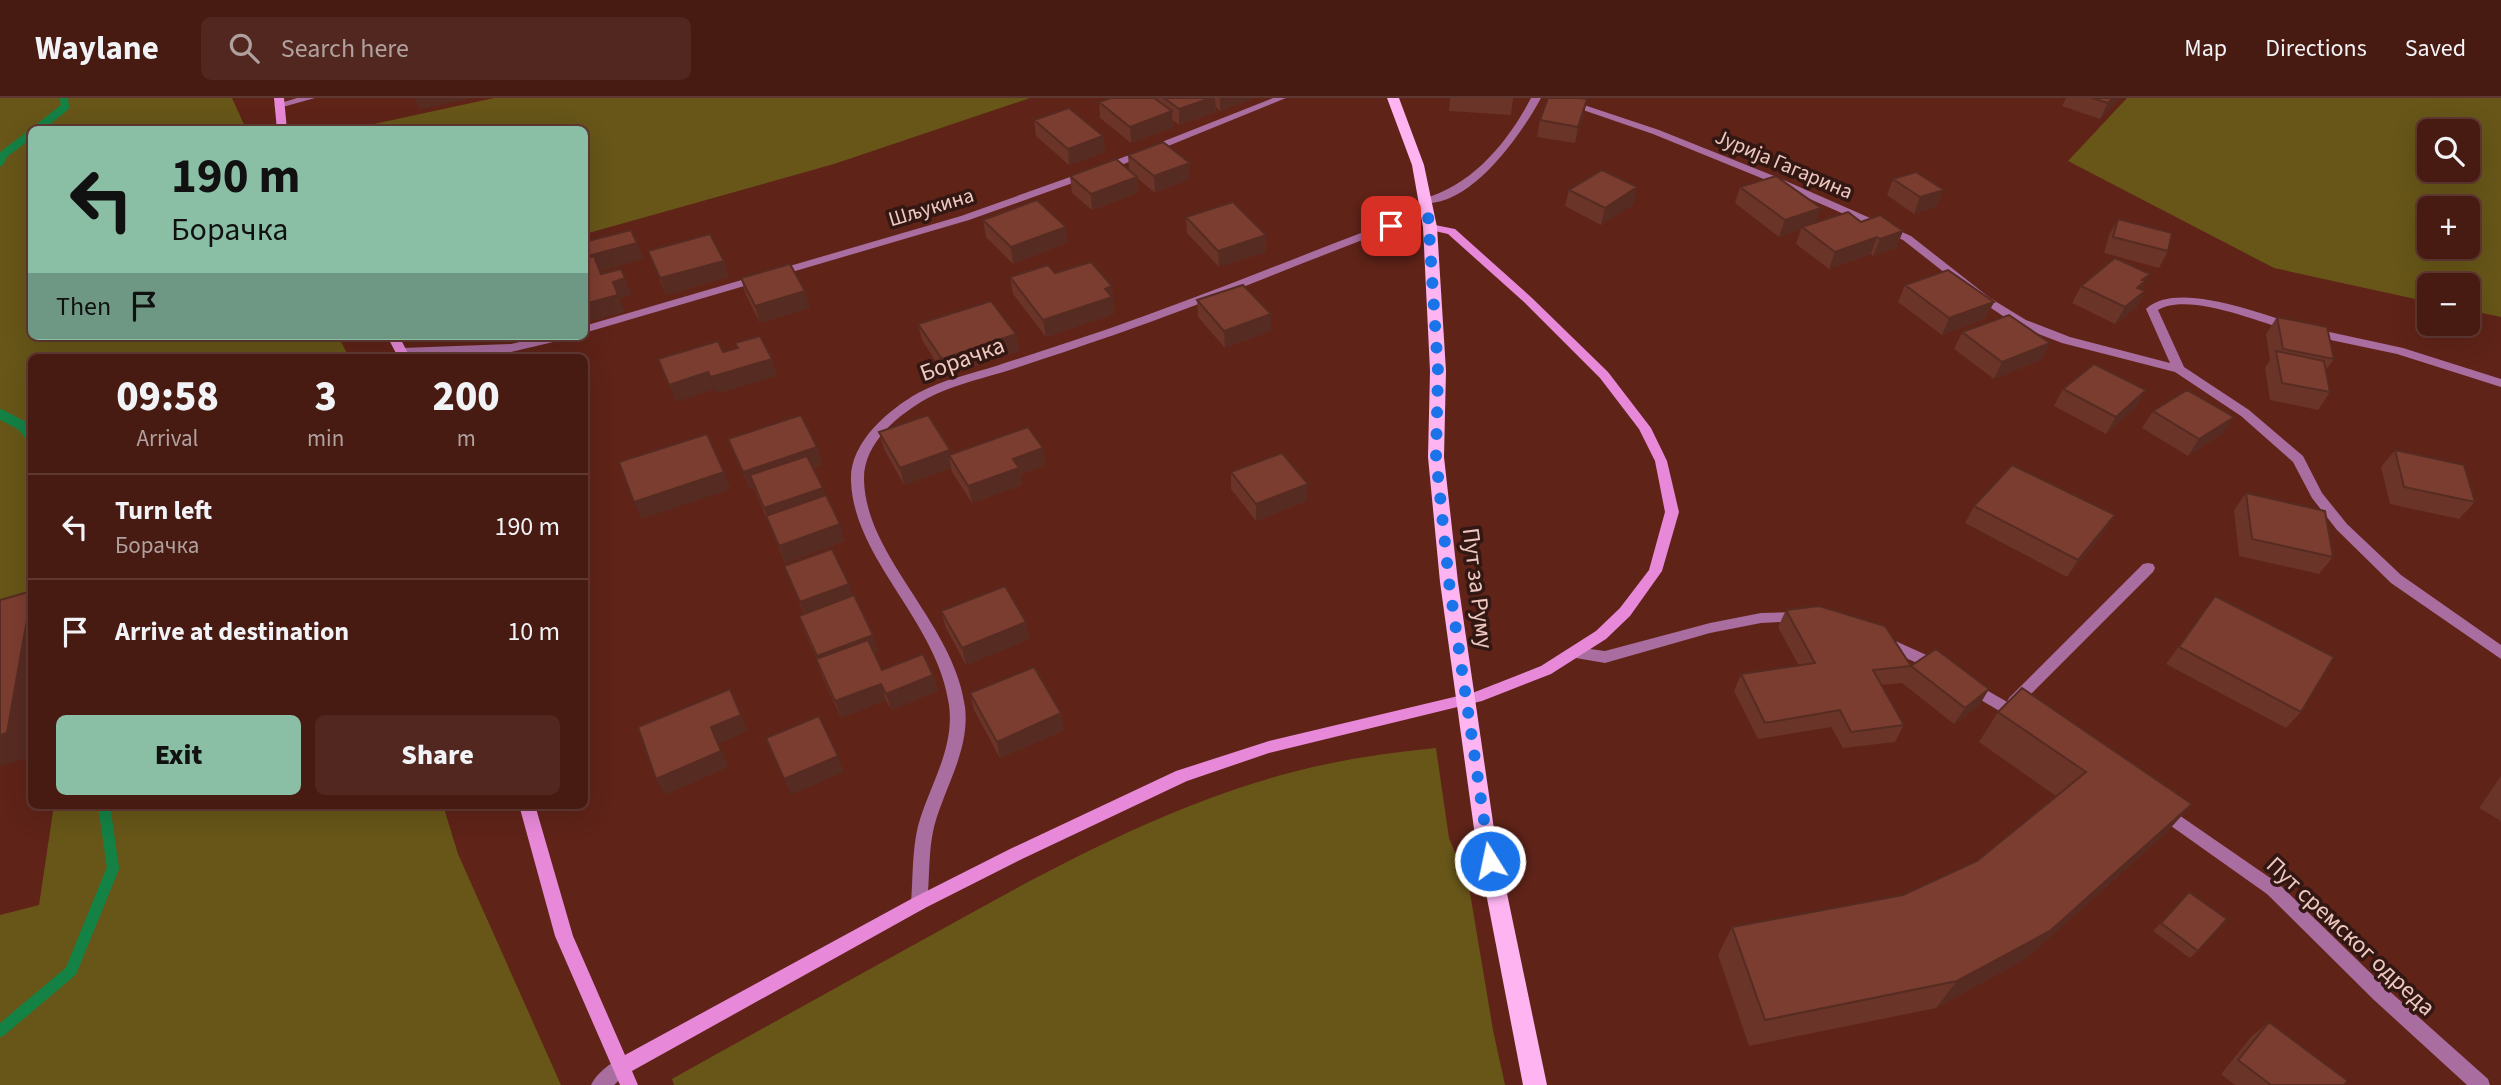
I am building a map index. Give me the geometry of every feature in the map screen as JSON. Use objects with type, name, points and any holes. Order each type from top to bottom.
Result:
[{"type":"main road","name":"Пут за Руму","points":[[1393,98],[1418,165],[1428,214],[1438,371],[1436,457],[1454,614],[1485,836],[1535,1085]]},
{"type":"main road","points":[[279,101],[282,126]]},
{"type":"main road","points":[[621,1067],[919,903],[1182,776],[1269,747],[1477,698],[1546,670],[1601,635],[1625,612],[1656,571],[1672,512],[1661,461],[1644,428],[1604,375],[1528,300],[1451,231],[1428,214]]},
{"type":"main road","points":[[528,809],[564,936],[629,1085]]},
{"type":"street","points":[[279,101],[310,98]]},
{"type":"street","name":"Шљукина","points":[[588,329],[965,218],[1105,168],[1281,98]]},
{"type":"street","name":"Борачка","points":[[919,903],[927,824],[949,771],[958,735],[957,707],[953,685],[938,649],[865,519],[856,480],[868,443],[888,420],[907,406],[944,386],[1212,296],[1418,215],[1428,214],[1480,173],[1530,110],[1536,98]]},
{"type":"street","name":"Јурија Гагарина","points":[[1553,98],[1656,132],[1907,238],[1986,300],[2022,323],[2066,340],[2179,369],[2245,413],[2298,459],[2317,495],[2342,527],[2396,579],[2501,653]]},
{"type":"street","points":[[2179,369],[2152,309],[2157,303],[2166,300],[2207,304],[2340,340],[2399,351],[2501,383]]},
{"type":"street","points":[[418,354],[511,348],[545,340]]},
{"type":"street","points":[[2008,708],[2148,568]]},
{"type":"street","points":[[1575,653],[1605,657],[1710,628],[1761,618],[1807,617],[1819,620]]},
{"type":"street","points":[[1866,633],[1929,662],[2030,723]]},
{"type":"street","name":"Пут сремског одреда","points":[[2153,804],[2273,889],[2380,994],[2481,1085]]},
{"type":"street","points":[[600,1085],[621,1067]]},
{"type":"shaded area","points":[[0,98],[232,98],[245,126],[28,126],[28,340],[340,340],[347,354],[28,354],[28,598],[0,605]]},
{"type":"shaded area","points":[[494,98],[1030,98],[834,164],[588,233],[588,126],[365,126]]},
{"type":"shaded area","points":[[2127,98],[2501,98],[2501,317],[2480,313],[2480,273],[2417,273],[2417,299],[2274,268],[2068,161]]},
{"type":"shaded area","points":[[1436,748],[1449,838],[1469,887],[1505,1085],[674,1085],[672,1079],[979,909],[1064,863],[1152,821],[1197,803],[1289,773],[1325,764]]},
{"type":"shaded area","points":[[53,809],[444,809],[458,854],[561,1085],[0,1085],[0,915],[39,905]]},
{"type":"building","points":[[1111,98],[1154,98],[1172,111],[1130,127],[1099,102]]},
{"type":"building","points":[[1164,98],[1211,98],[1179,109]]},
{"type":"building","points":[[1548,98],[1587,99],[1578,127],[1540,120]]},
{"type":"building","points":[[2092,98],[2113,98],[2108,103]]},
{"type":"building","points":[[1069,108],[1103,136],[1068,149],[1034,120]]},
{"type":"building","points":[[1163,142],[1190,163],[1154,176],[1128,155]]},
{"type":"building","points":[[1116,159],[1137,177],[1091,194],[1070,176]]},
{"type":"building","points":[[1602,170],[1637,187],[1605,208],[1569,190]]},
{"type":"building","points":[[1916,172],[1944,190],[1920,197],[1893,179]]},
{"type":"building","points":[[1776,176],[1821,208],[1785,220],[1740,187]]},
{"type":"building","points":[[1037,200],[1066,227],[1011,247],[983,220]]},
{"type":"building","points":[[1233,202],[1266,235],[1218,251],[1186,217]]},
{"type":"building","points":[[1848,212],[1861,222],[1880,215],[1903,231],[1835,252],[1802,227]]},
{"type":"building","points":[[2118,219],[2172,233],[2168,251],[2113,237]]},
{"type":"building","points":[[631,230],[637,243],[588,256],[588,241]]},
{"type":"building","points":[[710,234],[724,261],[660,278],[648,251]]},
{"type":"building","points":[[594,256],[601,274],[621,269],[625,278],[613,282],[618,295],[588,303],[588,258]]},
{"type":"building","points":[[2115,258],[2150,274],[2137,288],[2145,291],[2125,307],[2081,286]]},
{"type":"building","points":[[1091,262],[1112,286],[1105,289],[1112,297],[1043,320],[1010,277],[1048,265],[1055,273]]},
{"type":"building","points":[[790,264],[805,291],[755,306],[741,278]]},
{"type":"building","points":[[1948,270],[1994,302],[1949,318],[1905,285]]},
{"type":"building","points":[[1243,285],[1271,314],[1224,331],[1197,300]]},
{"type":"building","points":[[991,301],[1016,334],[942,359],[918,324]]},
{"type":"building","points":[[2009,315],[2050,343],[2002,362],[1962,332]]},
{"type":"building","points":[[2277,317],[2327,327],[2334,359],[2283,349]]},
{"type":"building","points":[[760,336],[772,359],[711,377],[708,372],[669,385],[658,359],[718,341],[723,352],[738,348],[735,343]]},
{"type":"building","points":[[2276,351],[2324,361],[2330,392],[2282,383]]},
{"type":"building","points":[[2094,364],[2146,390],[2116,417],[2063,389]]},
{"type":"building","points":[[2187,390],[2234,417],[2199,439],[2153,411]]},
{"type":"building","points":[[801,415],[817,447],[743,472],[728,439]]},
{"type":"building","points":[[928,415],[950,450],[900,468],[879,432]]},
{"type":"building","points":[[1028,427],[1043,448],[1013,459],[1019,468],[968,486],[949,455]]},
{"type":"building","points":[[707,434],[724,472],[634,502],[619,462]]},
{"type":"building","points":[[2395,450],[2464,465],[2475,502],[2404,487]]},
{"type":"building","points":[[1282,453],[1308,484],[1256,504],[1231,472]]},
{"type":"building","points":[[807,456],[823,488],[764,508],[750,475]]},
{"type":"building","points":[[2012,465],[2115,515],[2078,560],[1974,506]]},
{"type":"building","points":[[2246,493],[2325,511],[2333,557],[2252,539]]},
{"type":"building","points":[[826,495],[840,524],[779,546],[766,516]]},
{"type":"building","points":[[832,549],[849,584],[800,602],[784,566]]},
{"type":"building","points":[[1005,586],[1026,622],[962,648],[941,611]]},
{"type":"building","points":[[28,592],[28,614],[7,733],[0,735],[0,600]]},
{"type":"building","points":[[854,595],[873,635],[817,656],[799,616]]},
{"type":"building","points":[[2215,596],[2334,657],[2301,712],[2179,647]]},
{"type":"building","points":[[1819,606],[1885,626],[1911,666],[1873,670],[1904,725],[1851,732],[1840,710],[1765,723],[1741,674],[1815,663],[1786,610]]},
{"type":"building","points":[[868,640],[882,670],[923,654],[933,675],[886,694],[881,684],[835,701],[816,659]]},
{"type":"building","points":[[1936,649],[1989,689],[1965,708],[1911,666]]},
{"type":"building","points":[[1034,667],[1061,713],[997,742],[970,693]]},
{"type":"building","points":[[2022,688],[2192,804],[2050,931],[1957,981],[1765,1020],[1732,927],[1903,895],[1977,861],[2086,772],[1998,712]]},
{"type":"building","points":[[730,689],[741,715],[711,727],[721,751],[656,779],[638,727]]},
{"type":"building","points":[[819,716],[838,756],[784,779],[766,738]]},
{"type":"building","points":[[2189,892],[2227,919],[2198,951],[2161,923]]},
{"type":"building","points":[[2269,1022],[2348,1081],[2344,1085],[2271,1085],[2238,1060]]},
{"type":"waterway","points":[[41,126],[65,107],[64,98]]},
{"type":"waterway","points":[[0,162],[4,154],[28,136]]},
{"type":"waterway","points":[[0,414],[21,425],[28,434]]},
{"type":"waterway","points":[[0,1031],[71,971],[113,868],[105,809]]},
{"type":"route","points":[[1391,226],[1418,215],[1428,214],[1438,371],[1436,457],[1449,582],[1490,861]]}]
